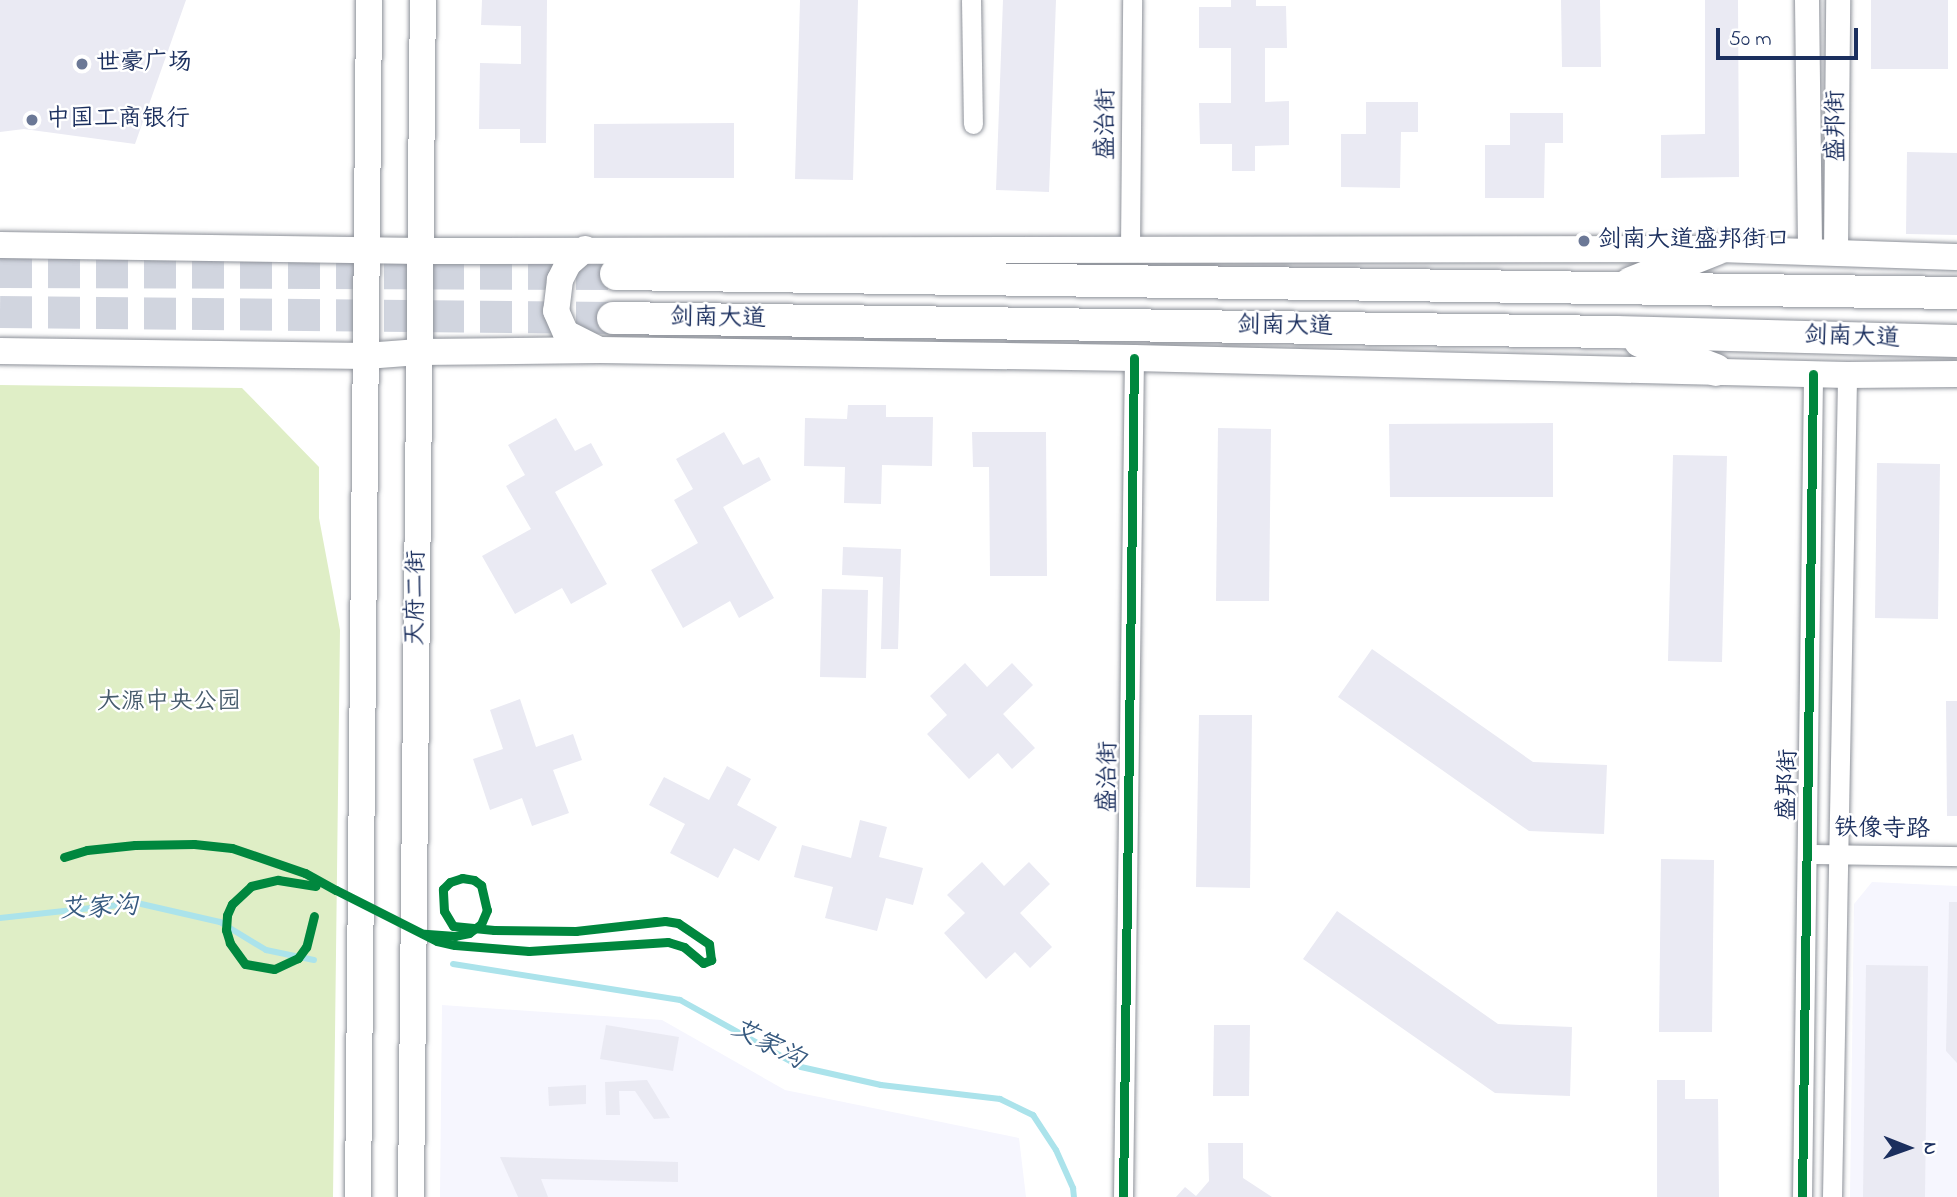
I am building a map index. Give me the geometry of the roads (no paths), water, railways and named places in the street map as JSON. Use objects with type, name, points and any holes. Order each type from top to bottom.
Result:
[{"type":"highway","points":[[1615,289],[1717,249]]},
{"type":"highway","name":"剑南大道","points":[[616,274],[1957,293]]},
{"type":"highway","name":"剑南大道","points":[[613,318],[1616,332],[1957,341]]},
{"type":"highway","points":[[1616,332],[1716,370]]},
{"type":"main road","points":[[358,1197],[369,0]]},
{"type":"main road","name":"天府二街","points":[[411,1197],[423,0]]},
{"type":"main road","points":[[0,244],[421,251],[1717,249],[1957,257]]},
{"type":"main road","points":[[585,249],[568,264],[559,280],[555,311],[566,333],[600,350]]},
{"type":"main road","points":[[0,351],[366,356],[419,352],[600,350],[1133,358],[1847,375],[1957,374]]},
{"type":"street","points":[[971,0],[973,124]]},
{"type":"street","name":"盛治街","points":[[1130,248],[1132,0]]},
{"type":"street","name":"盛邦街","points":[[1807,0],[1810,251]]},
{"type":"street","name":"盛邦街","points":[[1836,252],[1838,0]]},
{"type":"street","name":"盛治街","points":[[1123,1197],[1133,358]]},
{"type":"street","name":"盛邦街","points":[[1802,1197],[1813,373]]},
{"type":"street","name":"盛邦街","points":[[1832,1197],[1847,375]]},
{"type":"street","name":"铁像寺路","points":[[1807,854],[1957,856]]},
{"type":"waterway","name":"艾家沟","points":[[0,918],[137,903],[220,922],[266,950],[314,960]]},
{"type":"waterway","name":"艾家沟","points":[[453,964],[680,1000],[801,1067],[881,1085],[1000,1099],[1033,1115],[1056,1150],[1073,1188],[1074,1197]]},
{"type":"tunnel","points":[[0,272],[616,274]]},
{"type":"tunnel","points":[[0,312],[613,318]]},
{"type":"place","name":"世豪广场","points":[[82,64]]},
{"type":"place","name":"中国工商银行","points":[[32,120]]},
{"type":"place","name":"剑南大道盛邦街口","points":[[1584,241]]},
{"type":"park label","name":"大源中央公园","points":[[169,703]]}]
